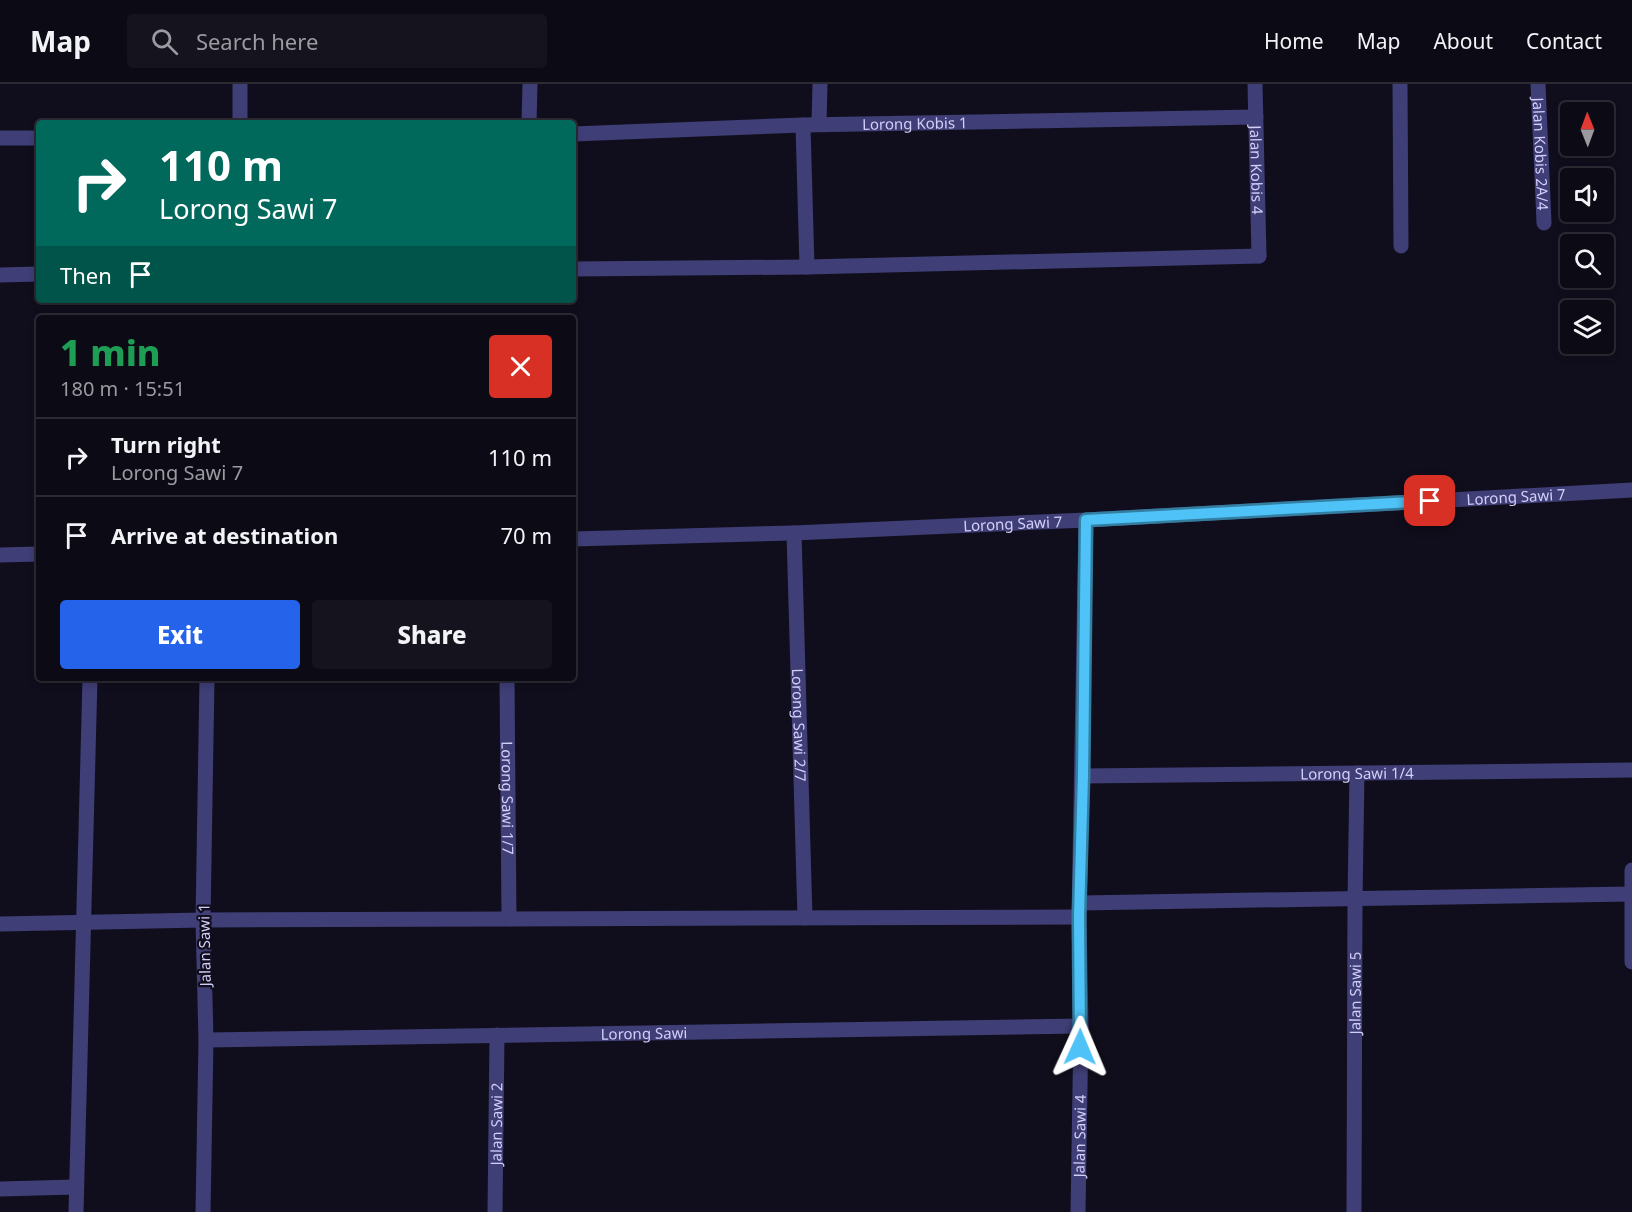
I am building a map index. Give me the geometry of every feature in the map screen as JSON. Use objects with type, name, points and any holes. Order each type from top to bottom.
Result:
[{"type":"street","points":[[240,84],[240,120]]},
{"type":"street","points":[[530,84],[530,120]]},
{"type":"street","points":[[819,124],[820,84]]},
{"type":"street","name":"Jalan Kobis 4","points":[[807,267],[1259,256],[1255,84]]},
{"type":"street","points":[[1400,84],[1401,246]]},
{"type":"street","name":"Jalan Kobis 2A/4","points":[[1538,84],[1544,223]]},
{"type":"street","name":"Lorong Kobis 1","points":[[576,134],[819,124],[1256,117]]},
{"type":"street","points":[[576,269],[807,267],[803,125]]},
{"type":"street","points":[[0,138],[36,138]]},
{"type":"street","points":[[0,275],[36,274]]},
{"type":"street","name":"Lorong Sawi 7","points":[[576,539],[1086,520],[1632,490]]},
{"type":"street","name":"Jalan Sawi 4","points":[[1078,1212],[1086,520]]},
{"type":"street","name":"Lorong Sawi 2/7","points":[[794,532],[805,918]]},
{"type":"street","points":[[0,555],[36,554]]},
{"type":"street","points":[[76,1212],[90,681]]},
{"type":"street","name":"Jalan Sawi 1","points":[[203,1212],[206,1040],[203,920],[207,681]]},
{"type":"street","name":"Lorong Sawi 1/7","points":[[507,681],[509,919]]},
{"type":"street","name":"Lorong Sawi 1/4","points":[[1083,776],[1632,770]]},
{"type":"street","name":"Jalan Sawi 5","points":[[1354,1212],[1354,899],[1357,773]]},
{"type":"street","points":[[1632,870],[1632,962]]},
{"type":"street","points":[[0,924],[203,920],[805,918],[1354,899],[1631,894]]},
{"type":"street","name":"Lorong Sawi","points":[[206,1040],[1081,1026]]},
{"type":"street","name":"Jalan Sawi 2","points":[[495,1212],[498,1035]]},
{"type":"street","points":[[0,1189],[76,1187]]},
{"type":"route","points":[[1080,1047],[1079,916],[1086,520],[1430,501]]}]
